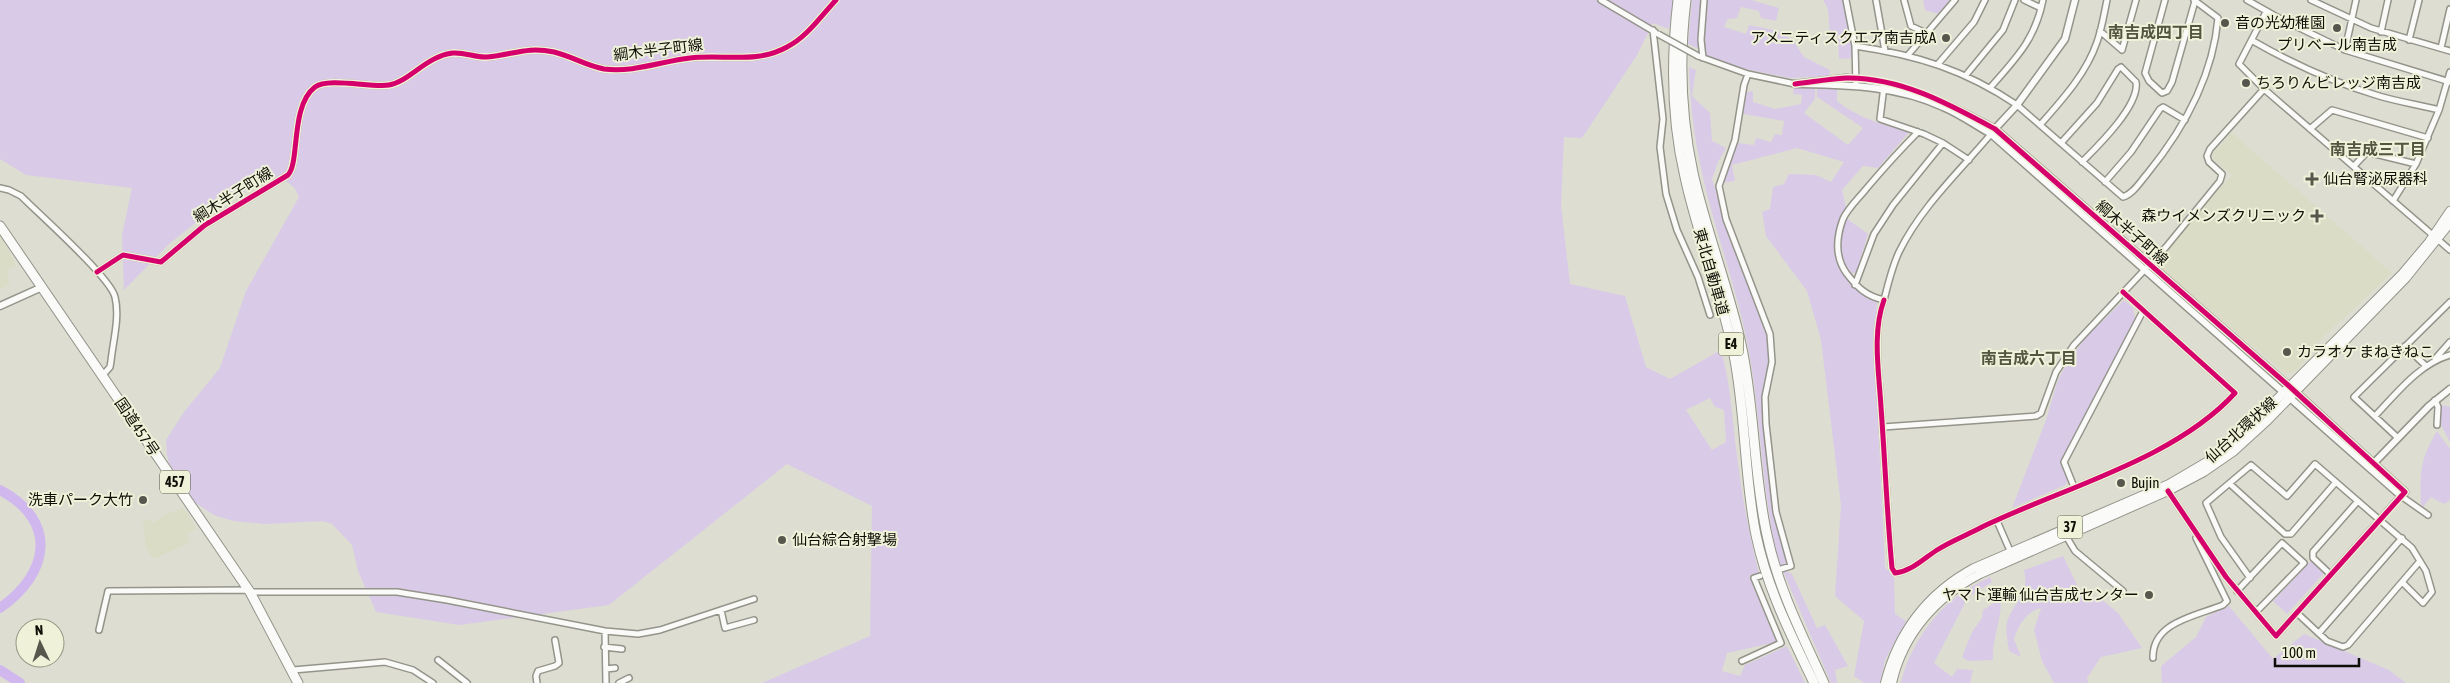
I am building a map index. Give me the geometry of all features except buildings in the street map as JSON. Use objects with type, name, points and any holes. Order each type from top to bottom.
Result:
[{"type":"highway","name":"東北自動車道","points":[[1678,0],[1673,59],[1674,110],[1680,154],[1734,355],[1749,488],[1760,552],[1783,618],[1814,683]]},
{"type":"highway","name":"東北自動車道","points":[[1686,0],[1682,53],[1687,136],[1695,180],[1724,276],[1745,366],[1766,534],[1791,612],[1824,683]]},
{"type":"highway","name":"国道457号","points":[[0,226],[40,288],[249,591],[293,670],[298,683]]},
{"type":"main road","name":"仙台北環状線","points":[[2436,238],[2450,211]]},
{"type":"main road","name":"仙台北環状線","points":[[1885,683],[1902,636],[1925,604],[1961,575],[2187,475],[2227,447],[2282,393],[2292,389],[2406,278],[2436,238],[2450,223]]},
{"type":"main road","name":"仙台北環状線","points":[[1892,683],[1911,636],[1929,612],[1951,591],[1980,574],[2168,491],[2204,472],[2234,452],[2289,399],[2292,389]]},
{"type":"street","name":"綱木半子町線","points":[[97,272],[111,261],[123,255],[161,262],[205,225],[288,175],[292,169],[294,139],[302,108],[309,93],[321,84],[390,85],[429,62],[453,54],[486,58],[509,52],[540,50],[610,69],[690,58],[743,58],[766,55],[777,52],[797,41],[836,0]]},
{"type":"street","points":[[1601,0],[1701,57],[1748,74],[1795,84],[1856,82],[1884,86],[1943,106],[1993,132],[2147,267],[2282,393],[2372,465],[2401,496],[2428,515]]},
{"type":"street","points":[[1701,57],[1704,0]]},
{"type":"street","points":[[1846,0],[1855,46],[1856,82]]},
{"type":"street","points":[[1876,0],[1885,51]]},
{"type":"street","points":[[1904,0],[1911,26],[1926,33]]},
{"type":"street","points":[[1908,55],[1955,0]]},
{"type":"street","points":[[1938,64],[1974,22],[1985,0]]},
{"type":"street","points":[[1966,75],[2003,30],[2015,0]]},
{"type":"street","points":[[2024,0],[2041,8]]},
{"type":"street","points":[[1990,88],[2025,49],[2043,0]]},
{"type":"street","points":[[2075,0],[2065,39],[2017,105],[1933,200],[1908,235],[1898,254],[1879,312],[1878,346],[1891,560],[1895,573],[1907,571],[1939,549],[1997,521],[2164,448],[2221,408],[2235,393],[2142,312],[2123,292]]},
{"type":"street","points":[[2040,125],[2079,77],[2096,44],[2107,0]]},
{"type":"street","points":[[2100,30],[2122,50],[2136,0]]},
{"type":"street","points":[[1855,46],[1908,55],[1938,64],[1966,75],[1990,88],[2017,105],[2123,197],[2128,196],[2162,155],[2185,120],[2210,57],[2218,18],[2195,0],[2172,82],[2167,91],[2162,93],[2149,81],[2145,73],[2165,0]]},
{"type":"street","points":[[2247,0],[2266,12],[2345,50],[2449,82]]},
{"type":"street","points":[[2311,0],[2352,21],[2381,32],[2450,51]]},
{"type":"street","points":[[2345,50],[2356,0]]},
{"type":"street","points":[[2381,32],[2388,0]]},
{"type":"street","points":[[2409,40],[2419,0]]},
{"type":"street","points":[[2441,48],[2450,9]]},
{"type":"street","points":[[2266,12],[2253,41],[2239,64],[2264,89],[2450,250]]},
{"type":"street","points":[[1653,30],[1663,119],[1660,147],[1666,194],[1677,230],[1698,277],[1710,315]]},
{"type":"street","points":[[2253,41],[2276,54],[2345,85],[2381,97],[2439,110]]},
{"type":"street","points":[[2061,143],[2097,103],[2118,68],[2124,69],[2136,82],[2135,93],[2112,129],[2082,162]]},
{"type":"street","points":[[2393,201],[2416,164],[2428,138],[2449,82],[2450,72]]},
{"type":"street","points":[[1748,74],[1744,85],[1735,140],[1718,186],[1726,219],[1770,334],[1772,362],[1765,397],[1766,424],[1776,512],[1791,566],[1781,569]]},
{"type":"street","points":[[1884,86],[1880,119],[1943,143],[1969,160]]},
{"type":"street","points":[[1883,427],[2036,416],[2041,412],[2053,378],[2074,345],[2147,267],[2220,181],[2222,174],[2209,162],[2207,156],[2210,148],[2264,89]]},
{"type":"street","points":[[2105,182],[2131,152],[2163,106],[2185,120]]},
{"type":"street","points":[[2310,129],[2332,110],[2428,138]]},
{"type":"street","points":[[1884,300],[1870,296],[1856,285],[1841,263],[1837,249],[1839,234],[1844,218],[1898,152],[1918,132]]},
{"type":"street","points":[[1856,285],[1878,227],[1893,205],[1943,143]]},
{"type":"street","points":[[2354,166],[2367,152],[2416,164]]},
{"type":"street","points":[[0,188],[21,196],[97,272],[114,293],[116,306],[110,367],[102,376]]},
{"type":"street","name":"綱木半子町線","points":[[2147,267],[2292,389],[2372,465]]},
{"type":"street","points":[[0,306],[40,288]]},
{"type":"street","points":[[2398,438],[2354,397],[2450,302]]},
{"type":"street","points":[[2074,487],[2064,462],[2142,312]]},
{"type":"street","points":[[2375,416],[2434,360],[2450,342]]},
{"type":"street","points":[[2406,346],[2426,366]]},
{"type":"street","points":[[2434,360],[2450,355]]},
{"type":"street","points":[[2372,465],[2435,400],[2450,389]]},
{"type":"street","points":[[2435,400],[2438,407],[2437,425]]},
{"type":"street","points":[[2250,578],[2221,537],[2206,502],[2251,465],[2287,496],[2315,464],[2402,538],[2420,561],[2432,592],[2423,603],[2403,582]]},
{"type":"street","points":[[2230,484],[2285,534],[2291,534],[2336,482]]},
{"type":"street","points":[[2168,491],[2236,591],[2276,636],[2330,574],[2381,521],[2401,496]]},
{"type":"street","points":[[2330,574],[2313,558],[2312,552],[2358,501]]},
{"type":"street","points":[[1997,521],[2011,553]]},
{"type":"street","points":[[2153,658],[2153,650],[2158,636],[2170,625],[2223,605],[2227,601],[2196,541],[2195,533]]},
{"type":"street","points":[[2066,536],[2075,550],[2123,591]]},
{"type":"street","points":[[2319,633],[2402,538]]},
{"type":"street","points":[[2236,591],[2282,543],[2304,563],[2256,612]]},
{"type":"street","points":[[2297,613],[2327,641],[2343,647],[2348,645],[2420,561]]},
{"type":"street","points":[[1742,661],[1780,643],[1754,578],[1760,576]]},
{"type":"street","points":[[99,630],[108,591],[397,592],[605,631],[649,634],[754,599]]},
{"type":"street","points":[[721,610],[725,628],[754,620]]},
{"type":"street","points":[[605,631],[606,683]]},
{"type":"street","points":[[537,683],[538,671],[555,666],[558,662],[554,640]]},
{"type":"street","points":[[604,647],[622,649]]},
{"type":"street","points":[[438,660],[467,683]]},
{"type":"street","points":[[293,670],[386,662],[413,670],[433,683]]},
{"type":"street","points":[[606,669],[616,668]]},
{"type":"street","points":[[619,683],[629,678]]},
{"type":"shaded area","points":[[0,0],[1673,0],[1669,29],[1653,23],[1637,55],[1582,138],[1564,137],[1561,205],[1570,284],[1625,296],[1646,367],[1670,379],[1721,350],[1729,389],[1744,500],[1759,573],[1749,576],[1777,642],[1727,653],[1722,671],[1740,676],[1745,665],[1787,646],[1805,683],[762,683],[870,636],[872,506],[787,464],[609,605],[459,625],[376,612],[358,571],[352,545],[332,524],[322,521],[264,524],[233,521],[214,515],[188,498],[172,474],[167,455],[166,440],[184,412],[220,368],[246,291],[299,197],[292,185],[270,177],[208,213],[169,244],[124,290],[122,235],[132,188],[26,175],[0,159]],"holes":[[[1710,398],[1715,407],[1724,410],[1726,442],[1712,450],[1686,410]]]},
{"type":"shaded area","points":[[1692,0],[1702,0],[1699,49],[1688,44]]},
{"type":"shaded area","points":[[1707,0],[1751,0],[1779,8],[1776,21],[1761,18],[1759,11],[1741,7],[1737,18],[1728,19],[1724,27],[1746,34],[1749,25],[1782,32],[1794,42],[1804,57],[1830,70],[1829,76],[1790,78],[1750,70],[1707,57],[1703,40]]},
{"type":"shaded area","points":[[1823,0],[1843,0],[1854,58],[1839,59],[1838,36],[1830,35],[1828,9]]},
{"type":"shaded area","points":[[1923,0],[1950,0],[1939,14],[1925,10]]},
{"type":"shaded area","points":[[1689,67],[1696,70],[1692,96],[1710,113],[1712,141],[1726,148],[1718,162],[1712,179],[1739,263],[1767,330],[1770,360],[1762,393],[1772,503],[1788,561],[1787,565],[1780,566],[1773,538],[1752,369],[1736,295],[1699,158],[1692,113]]},
{"type":"shaded area","points":[[1794,86],[1815,88],[1815,99],[1804,113],[1848,145],[1863,128],[1817,97],[1817,89],[1837,89],[1837,101],[1853,112],[1880,124],[1909,132],[1878,168],[1863,166],[1842,190],[1846,208],[1839,222],[1836,235],[1836,249],[1839,262],[1845,274],[1853,285],[1877,302],[1874,339],[1885,567],[1894,577],[1895,614],[1906,621],[1885,660],[1880,683],[1864,683],[1854,676],[1864,621],[1835,596],[1841,505],[1821,340],[1807,291],[1766,236],[1762,212],[1770,209],[1773,187],[1784,184],[1789,174],[1816,175],[1831,182],[1844,162],[1797,148],[1732,165],[1735,181],[1722,183],[1726,166],[1738,143],[1754,145],[1756,138],[1771,142],[1775,134],[1782,135],[1784,121],[1743,114],[1747,92],[1753,91],[1753,102],[1775,109],[1801,104],[1802,95],[1793,94]]},
{"type":"shaded area","points":[[2232,133],[2392,273],[2322,338],[2295,372],[2285,373],[2157,265],[2157,260],[2232,175],[2214,159],[2213,154]]},
{"type":"shaded area","points":[[1846,218],[1868,234],[1856,272],[1851,274],[1844,260],[1841,246]]},
{"type":"shaded area","points":[[0,235],[16,265],[7,269],[9,285],[0,289]]},
{"type":"shaded area","points":[[2124,300],[2133,308],[2135,319],[2062,459],[2068,480],[2065,485],[2012,508],[2046,420],[2058,380],[2067,363],[2087,336]]},
{"type":"shaded area","points":[[2441,405],[2450,407],[2450,442],[2441,425]]},
{"type":"shaded area","points":[[2437,431],[2450,449],[2450,500],[2444,504],[2431,497],[2423,507],[2421,504],[2422,466],[2427,450]]},
{"type":"shaded area","points":[[183,508],[196,528],[186,534],[190,542],[154,559],[146,547],[143,521],[147,519],[154,523],[164,515]]},
{"type":"shaded area","points":[[2063,556],[2084,599],[2100,598],[2118,613],[2142,648],[2101,657],[2087,678],[2088,683],[2054,683],[2042,661],[2034,630],[2041,608],[2027,616],[2016,634],[2014,639],[2021,657],[2009,651],[2006,633],[2007,622],[2025,586],[2024,570]]},
{"type":"shaded area","points":[[2312,560],[2325,572],[2287,614],[2273,601]]},
{"type":"shaded area","points":[[1783,571],[1792,574],[1817,628],[1825,625],[1848,666],[1835,670],[1837,683],[1831,683]]},
{"type":"shaded area","points":[[1990,577],[1992,582],[1968,597],[1934,663],[1952,677],[1957,669],[1973,670],[1970,683],[1901,683],[1909,659],[1929,624],[1960,594]]},
{"type":"shaded area","points":[[1997,601],[2001,601],[2001,608],[1993,660],[1968,661],[1962,657],[1972,632],[1982,618],[1983,610]]},
{"type":"shaded area","points":[[2229,606],[2273,659],[2304,634],[2389,670],[2406,683],[2162,683],[2161,666],[2196,637],[2206,617]]},
{"type":"waterway","points":[[0,490],[19,503],[32,517],[39,532],[40,548],[37,563],[29,579],[17,594],[0,608]]},
{"type":"waterway","points":[[0,670],[20,683]]},
{"type":"cycle path","points":[[97,272],[123,255],[161,262],[205,225],[288,175],[292,169],[302,107],[307,96],[315,87],[321,84],[389,85],[404,79],[434,59],[453,53],[487,57],[527,50],[544,50],[598,68],[615,70],[690,58],[752,57],[776,52],[794,43],[813,26],[836,0]]},
{"type":"cycle path","points":[[1795,84],[1846,78],[1886,82],[1924,94],[1960,110],[1995,129],[2289,386],[2405,492],[2276,636],[2226,577],[2168,491]]},
{"type":"cycle path","points":[[1884,300],[1878,326],[1877,353],[1890,548],[1892,568],[1895,573],[1912,567],[1942,547],[1982,527],[2149,455],[2181,437],[2210,416],[2235,393],[2123,292]]},
{"type":"place","name":"音の光幼稚園","points":[[2225,23]]},
{"type":"place","name":"プリベール南吉成","points":[[2337,28]]},
{"type":"place","name":"アメニティスクエア南吉成A","points":[[1946,38]]},
{"type":"place","name":"ちろりんビレッジ南吉成","points":[[2246,83]]},
{"type":"place","name":"仙台腎泌尿器科","points":[[2312,179]]},
{"type":"place","name":"森ウイメンズクリニック","points":[[2317,216]]},
{"type":"place","name":"カラオケ まねきねこ","points":[[2287,352]]},
{"type":"place","name":"Bujin","points":[[2121,483]]},
{"type":"place","name":"洗車パーク大竹","points":[[143,500]]},
{"type":"place","name":"仙台綜合射撃場","points":[[782,540]]},
{"type":"place","name":"ヤマト運輸 仙台吉成センター","points":[[2149,595]]},
{"type":"district","name":"南吉成四丁目","points":[[2156,32]]},
{"type":"district","name":"南吉成三丁目","points":[[2378,149]]},
{"type":"district","name":"南吉成六丁目","points":[[2029,358]]}]
